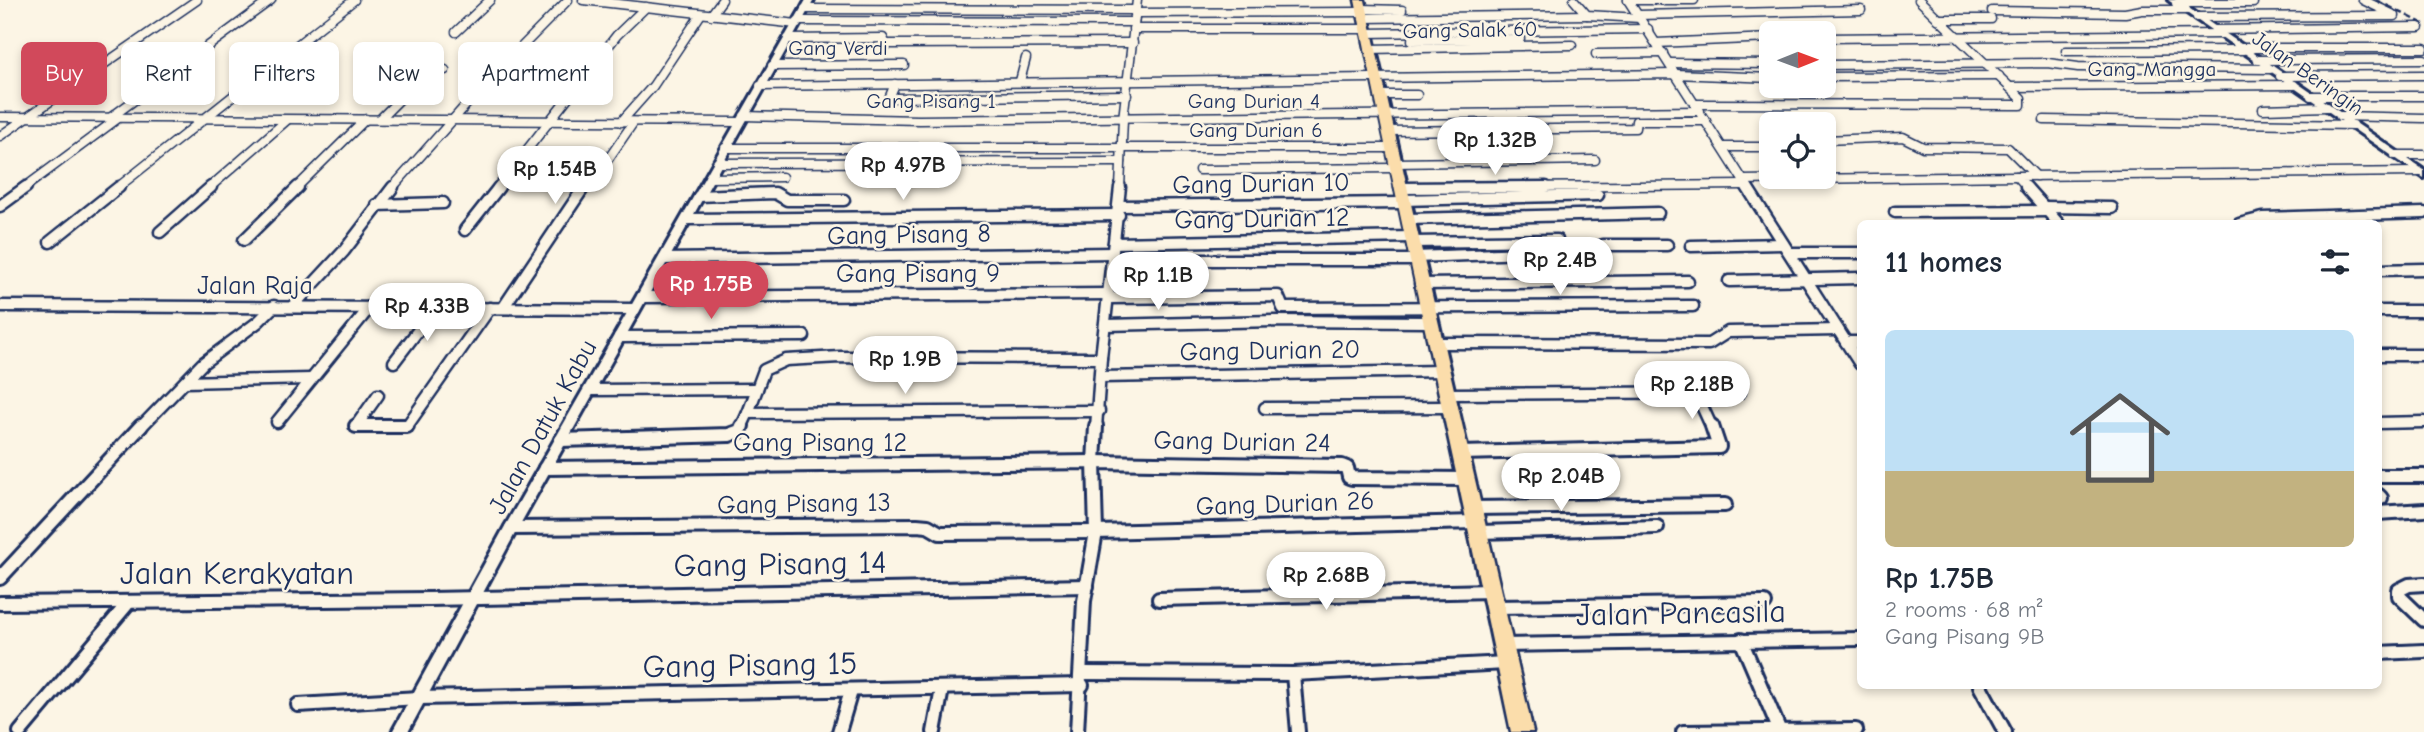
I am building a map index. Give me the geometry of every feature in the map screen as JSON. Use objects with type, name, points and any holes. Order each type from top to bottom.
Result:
[{"type":"main road","points":[[1364,24],[1522,732]]},
{"type":"street","points":[[0,136],[197,0]]},
{"type":"street","points":[[0,206],[271,0]]},
{"type":"street","points":[[50,243],[354,0]]},
{"type":"street","points":[[456,32],[489,0]]},
{"type":"street","points":[[293,306],[344,251],[377,205],[482,87],[568,0]]},
{"type":"street","points":[[583,0],[783,23],[801,16],[1135,11],[1364,24],[1520,39]]},
{"type":"street","points":[[662,8],[668,0]]},
{"type":"street","points":[[711,15],[722,0]]},
{"type":"street","points":[[1077,732],[1087,586],[1096,532],[1094,462],[1101,358],[1119,211],[1123,119],[1137,0]]},
{"type":"street","points":[[1574,0],[1587,15]]},
{"type":"street","points":[[1628,0],[1694,0]]},
{"type":"street","points":[[1628,0],[1857,359]]},
{"type":"street","points":[[1199,170],[1698,108],[2022,103],[1986,63],[1919,0]]},
{"type":"street","points":[[2363,0],[2421,28]]},
{"type":"street","points":[[2174,1],[2253,3]]},
{"type":"street","name":"Jalan Beringin","points":[[2174,1],[2420,170]]},
{"type":"street","points":[[464,230],[617,35],[646,6]]},
{"type":"street","points":[[1364,24],[1402,10]]},
{"type":"street","points":[[1364,24],[1587,15],[1861,10]]},
{"type":"street","points":[[1938,19],[2186,10]]},
{"type":"street","points":[[621,122],[656,81],[701,14]]},
{"type":"street","points":[[801,16],[1133,26],[1364,24],[1647,29]]},
{"type":"street","name":"Jalan Datuk Kabu","points":[[400,732],[511,528],[801,16]]},
{"type":"street","points":[[2197,17],[2395,16]]},
{"type":"street","name":"Gang Salak 60","points":[[1364,24],[1572,45]]},
{"type":"street","points":[[1836,38],[2421,28]]},
{"type":"street","points":[[788,39],[883,38],[886,44],[1133,43]]},
{"type":"street","points":[[1656,43],[1759,39]]},
{"type":"street","points":[[2066,51],[2424,48]]},
{"type":"street","points":[[1596,54],[1663,53]]},
{"type":"street","points":[[1020,81],[1026,58]]},
{"type":"street","points":[[2258,60],[2424,59]]},
{"type":"street","points":[[1669,63],[1759,64]]},
{"type":"street","points":[[1836,65],[1986,63],[2270,69]]},
{"type":"street","name":"Gang Verdi","points":[[772,66],[904,65]]},
{"type":"street","points":[[760,86],[1129,79],[1676,74],[1759,77]]},
{"type":"street","points":[[2280,76],[2424,75]]},
{"type":"street","points":[[1836,77],[1999,76]]},
{"type":"street","points":[[895,83],[890,96],[893,98],[1127,95]]},
{"type":"street","name":"Gang Mangga","points":[[2010,87],[2294,85]]},
{"type":"street","points":[[1380,96],[1417,95]]},
{"type":"street","points":[[2311,96],[2424,96]]},
{"type":"street","points":[[380,119],[394,105]]},
{"type":"street","points":[[2263,108],[2327,107]]},
{"type":"street","name":"Gang Pisang 1","points":[[0,117],[549,122],[1123,119]]},
{"type":"street","points":[[2340,117],[2424,118]]},
{"type":"street","points":[[244,240],[366,119]]},
{"type":"street","name":"Gang Durian 4","points":[[1123,119],[1390,145]]},
{"type":"street","points":[[2044,120],[2158,119],[2223,125],[2353,125]]},
{"type":"street","points":[[160,232],[287,120]]},
{"type":"street","points":[[1390,145],[1635,128],[1636,121],[1706,121]]},
{"type":"street","points":[[503,308],[545,249],[581,190],[609,158],[633,122]]},
{"type":"street","points":[[1836,140],[1903,137],[1923,146],[2008,148],[2036,176]]},
{"type":"street","points":[[1390,145],[1595,160]]},
{"type":"street","name":"Gang Durian 6","points":[[725,148],[1390,145]]},
{"type":"street","points":[[1723,147],[1759,147]]},
{"type":"street","points":[[2395,155],[2424,155]]},
{"type":"street","points":[[717,163],[1121,162]]},
{"type":"street","points":[[1403,202],[1745,182],[2420,170]]},
{"type":"street","points":[[2017,176],[2056,220]]},
{"type":"street","points":[[709,178],[782,177]]},
{"type":"street","points":[[699,196],[775,193],[787,200],[844,200]]},
{"type":"street","points":[[1403,202],[1598,195]]},
{"type":"street","points":[[1403,202],[1658,213]]},
{"type":"street","name":"Gang Durian 10","points":[[688,219],[1119,211],[1403,202]]},
{"type":"street","points":[[377,205],[443,204]]},
{"type":"street","points":[[1895,212],[2112,208]]},
{"type":"street","points":[[2244,220],[2424,213]]},
{"type":"street","points":[[1413,249],[1557,240]]},
{"type":"street","points":[[1691,246],[1783,244]]},
{"type":"street","points":[[1113,252],[1413,249],[1586,251],[1603,245],[1667,245]]},
{"type":"street","name":"Gang Durian 12","points":[[1113,252],[1413,249]]},
{"type":"street","name":"Gang Pisang 8","points":[[664,259],[1113,252]]},
{"type":"street","points":[[1790,253],[1857,253]]},
{"type":"street","points":[[2382,270],[2424,269]]},
{"type":"street","points":[[1729,281],[1857,278]]},
{"type":"street","points":[[1420,284],[1688,281]]},
{"type":"street","name":"Gang Pisang 9","points":[[639,303],[1278,296],[1283,308],[1428,315]]},
{"type":"street","name":"Jalan Raja","points":[[0,306],[503,308],[639,303]]},
{"type":"street","points":[[0,578],[217,350],[261,321],[274,306]]},
{"type":"street","points":[[1106,325],[1693,306]]},
{"type":"street","points":[[277,422],[370,307]]},
{"type":"street","points":[[394,362],[436,307]]},
{"type":"street","points":[[378,395],[356,426],[407,426],[490,308]]},
{"type":"street","points":[[2382,311],[2424,311]]},
{"type":"street","points":[[1434,343],[1709,344],[1728,332],[1838,330]]},
{"type":"street","points":[[619,337],[804,336]]},
{"type":"street","points":[[1846,342],[1857,342]]},
{"type":"street","points":[[2382,355],[2424,355]]},
{"type":"street","points":[[561,440],[737,434],[764,370],[773,363],[786,360],[840,357],[1101,358]]},
{"type":"street","name":"Gang Durian 20","points":[[1101,377],[1441,371]]},
{"type":"street","points":[[185,382],[311,379]]},
{"type":"street","points":[[590,390],[757,389]]},
{"type":"street","points":[[1460,453],[1719,447],[1720,444],[1695,391]]},
{"type":"street","points":[[1265,408],[1695,391],[1740,392]]},
{"type":"street","points":[[748,413],[1098,411]]},
{"type":"street","points":[[2382,422],[2424,422]]},
{"type":"street","name":"Gang Pisang 12","points":[[545,468],[1094,462]]},
{"type":"street","name":"Gang Durian 24","points":[[1094,462],[1342,466],[1347,468],[1349,477],[1352,478],[1466,479]]},
{"type":"street","points":[[2382,476],[2424,476]]},
{"type":"street","points":[[1475,520],[1726,505]]},
{"type":"street","points":[[2382,513],[2424,510]]},
{"type":"street","points":[[1475,520],[1657,527]]},
{"type":"street","name":"Gang Durian 26","points":[[1096,532],[1475,520]]},
{"type":"street","name":"Gang Pisang 13","points":[[511,528],[917,525],[928,526],[940,533],[1096,532]]},
{"type":"street","points":[[2424,584],[2409,584],[2399,590],[2399,596],[2424,620]]},
{"type":"street","name":"Gang Pisang 14","points":[[475,598],[1087,586]]},
{"type":"street","name":"Jalan Kerakyatan","points":[[0,603],[475,598]]},
{"type":"street","points":[[1159,598],[1765,603]]},
{"type":"street","points":[[20,732],[129,602]]},
{"type":"street","name":"Jalan Pancasila","points":[[1503,645],[1857,639]]},
{"type":"street","points":[[1741,640],[1779,729]]},
{"type":"street","points":[[2382,653],[2424,651]]},
{"type":"street","name":"Gang Pisang 15","points":[[298,705],[419,698],[942,688],[1082,679],[1293,674],[1506,663]]},
{"type":"street","points":[[1293,674],[1298,732]]},
{"type":"street","points":[[934,732],[942,688]]},
{"type":"street","points":[[1982,689],[2005,732]]},
{"type":"street","points":[[839,732],[851,691]]},
{"type":"street","points":[[1683,732],[1856,730]]},
{"type":"railway","points":[[2376,0],[2424,24]]}]
